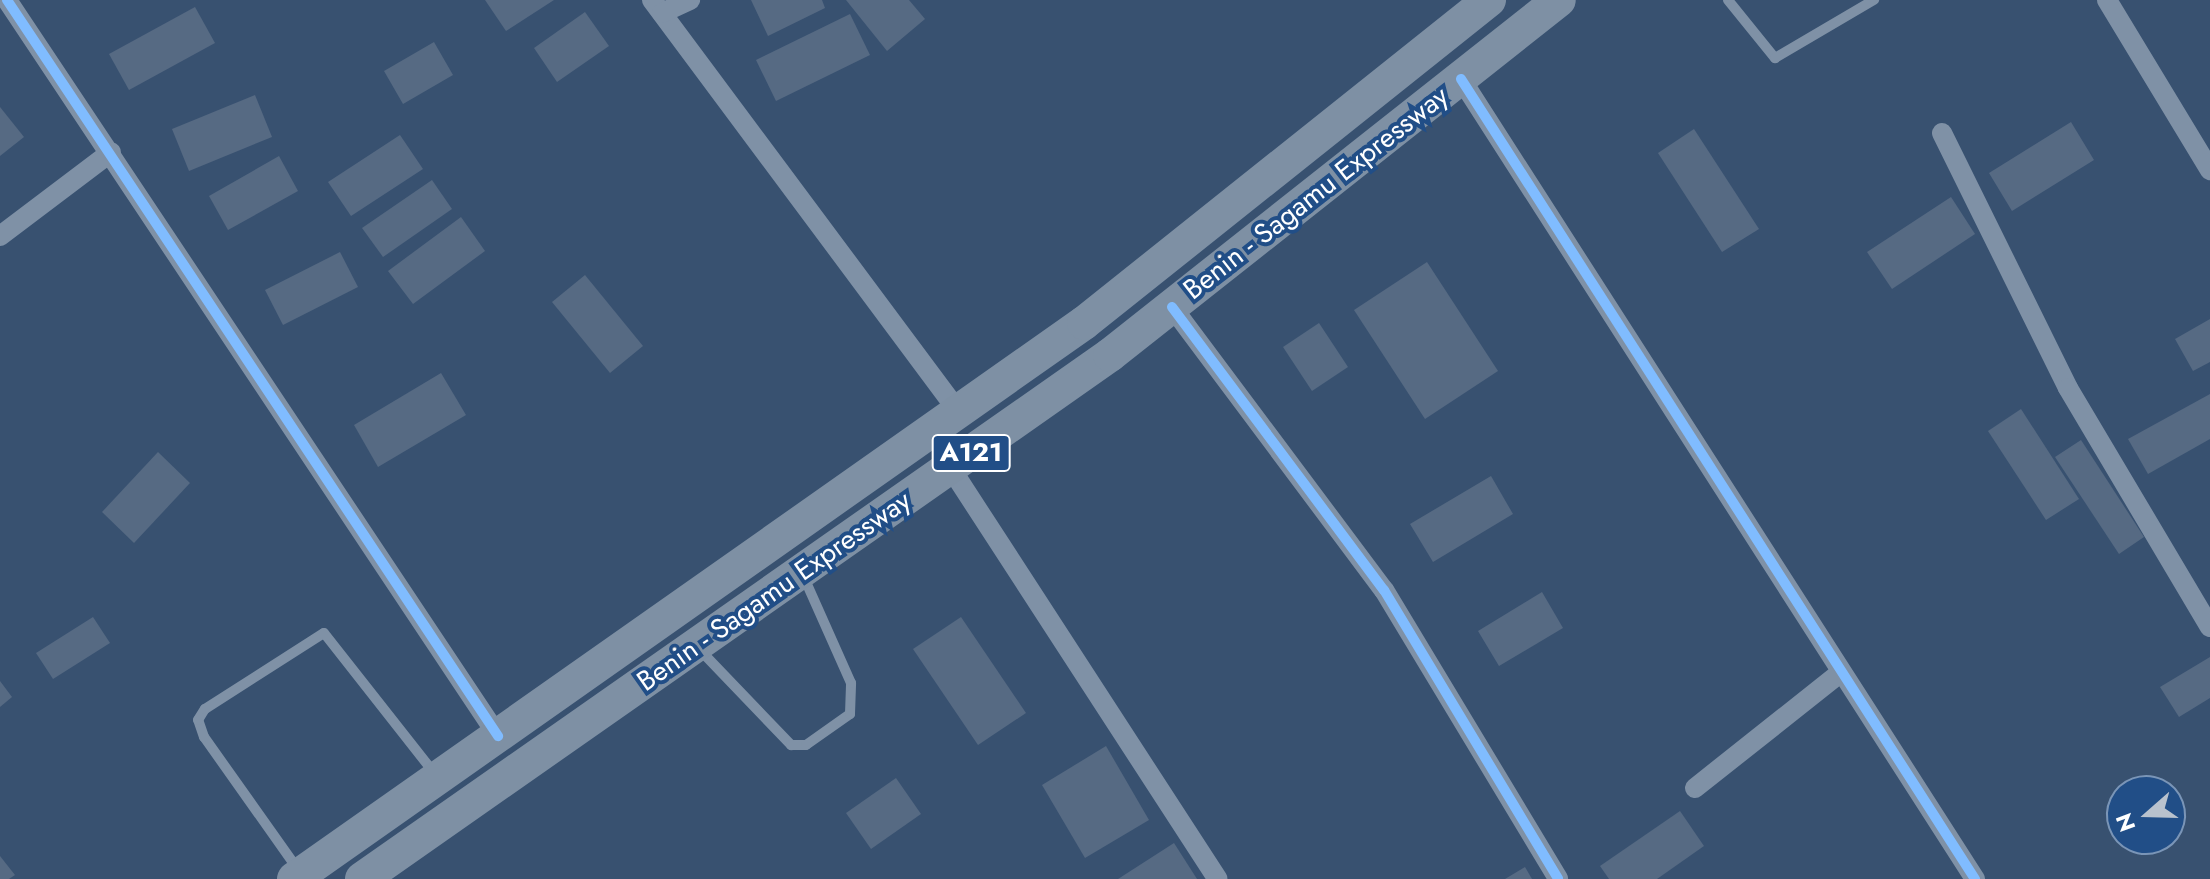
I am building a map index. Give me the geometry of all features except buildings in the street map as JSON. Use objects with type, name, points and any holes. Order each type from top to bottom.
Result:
[{"type":"highway","name":"A121","points":[[297,876],[1096,313],[1489,0]]},
{"type":"highway","name":"Benin - Sagamu Expressway","points":[[362,879],[802,572],[1172,307],[1559,0]]},
{"type":"street","points":[[7,0],[498,736]]},
{"type":"street","points":[[690,0],[657,7],[958,411]]},
{"type":"street","points":[[2107,0],[2210,170]]},
{"type":"street","points":[[1461,79],[1839,674],[1975,879]]},
{"type":"street","points":[[1942,133],[2068,388],[2203,600],[2210,627]]},
{"type":"street","points":[[0,236],[111,152]]},
{"type":"street","points":[[1172,307],[1384,590],[1558,879]]},
{"type":"street","points":[[950,467],[1218,879]]},
{"type":"street","points":[[1695,788],[1839,674]]},
{"type":"lane","points":[[1728,0],[1775,58],[1874,0]]},
{"type":"lane","points":[[695,646],[781,739],[806,745],[850,714],[856,702],[802,572]]},
{"type":"lane","points":[[297,876],[204,737],[198,720],[205,709],[324,633],[438,777]]},
{"type":"cycle path","points":[[7,0],[498,736]]},
{"type":"cycle path","points":[[1461,79],[1975,879]]},
{"type":"cycle path","points":[[1172,307],[1384,590],[1558,879]]}]
